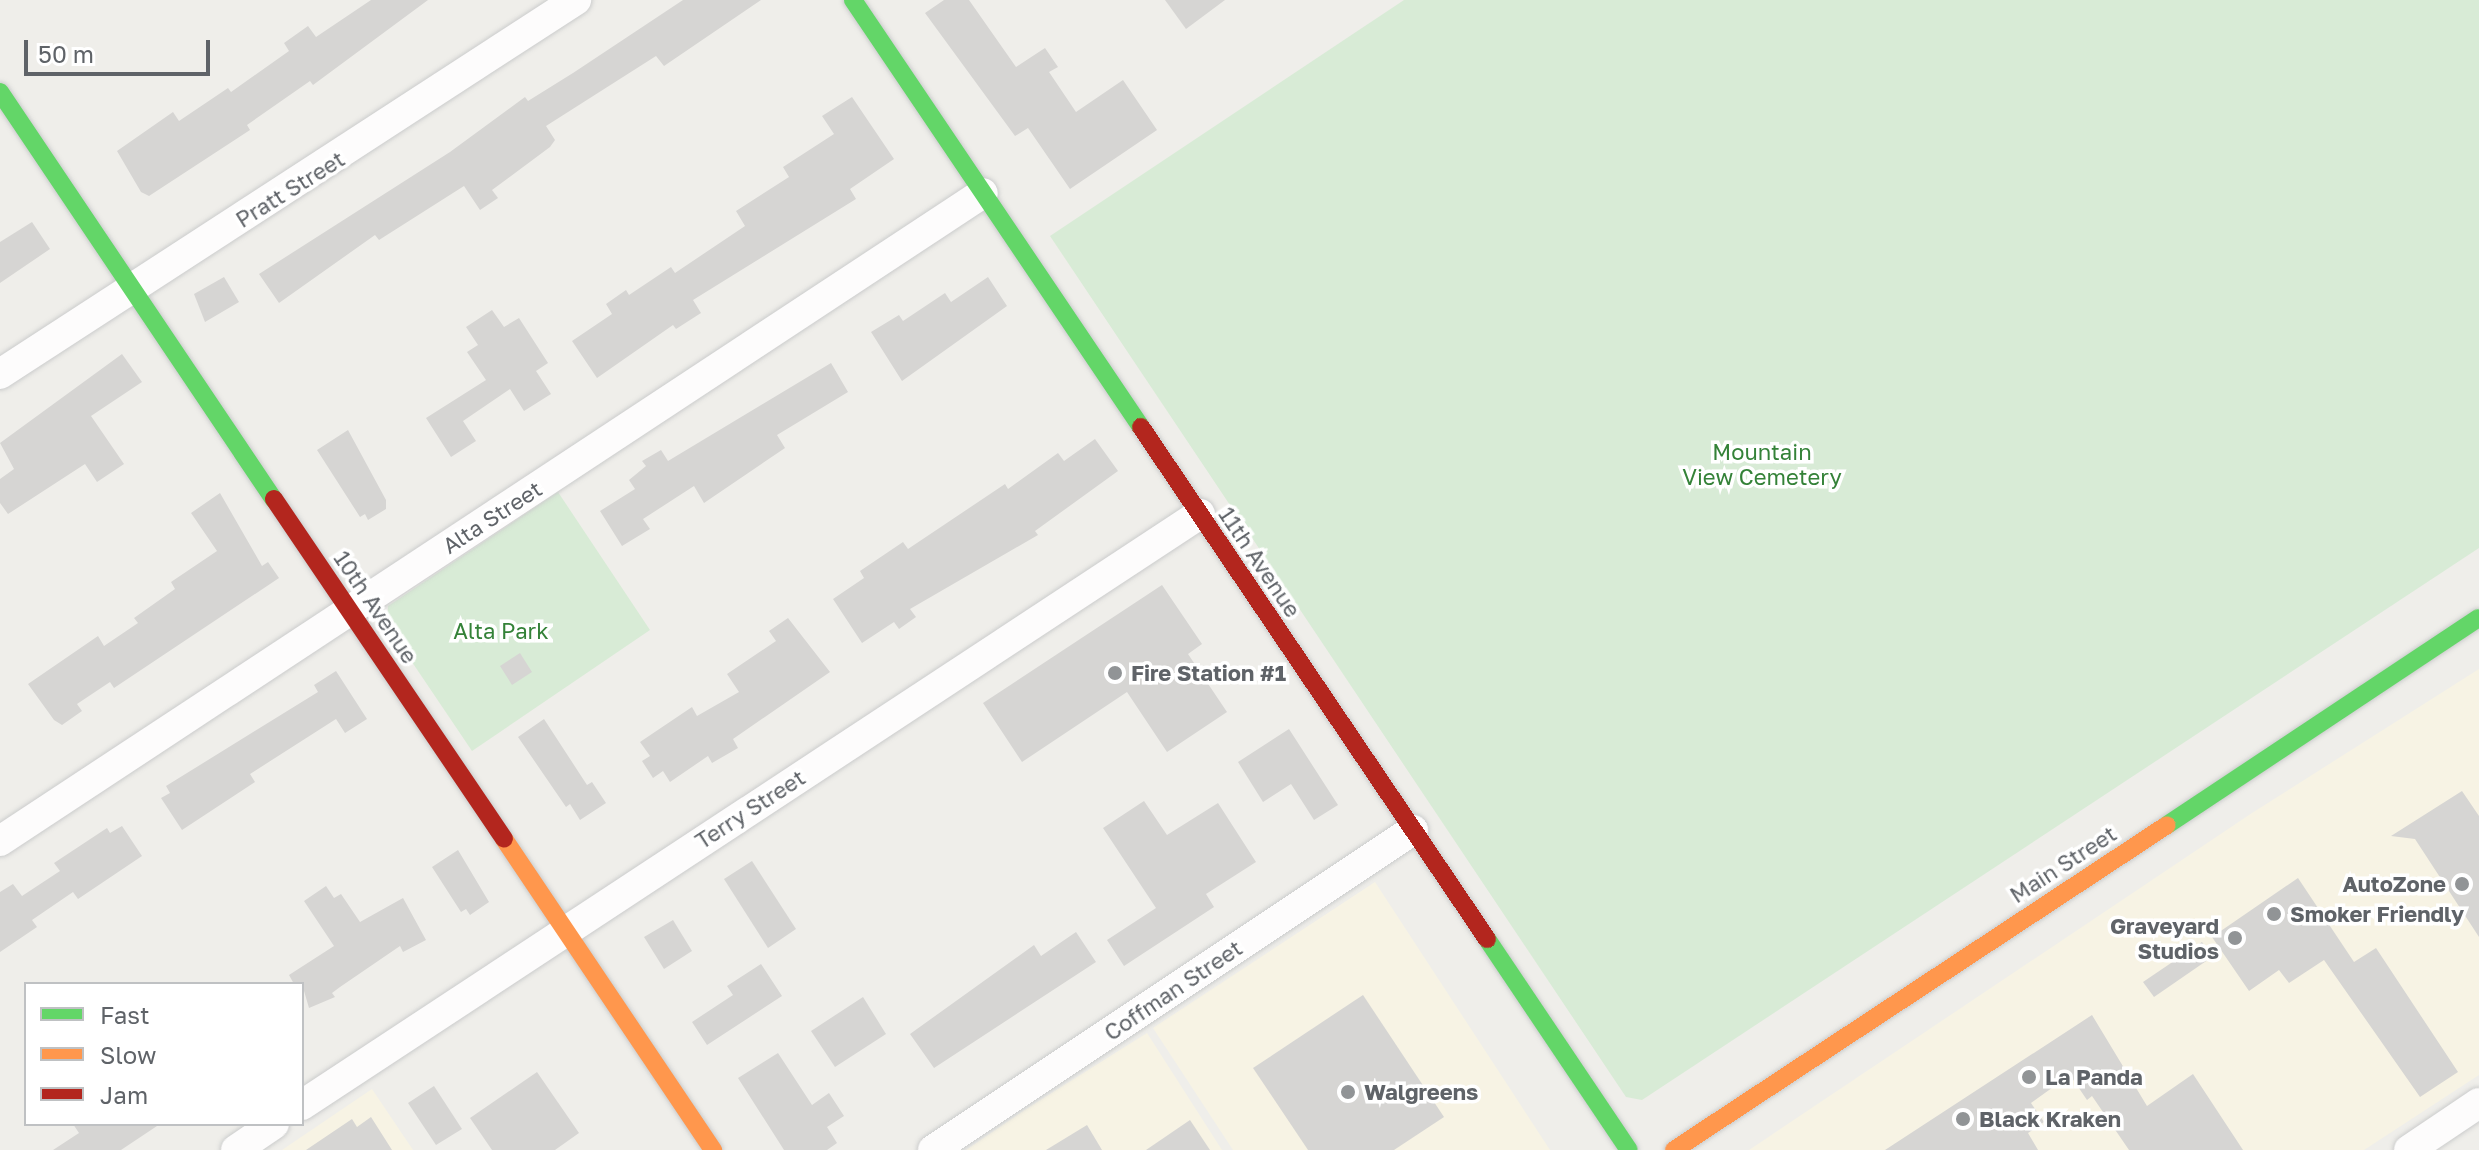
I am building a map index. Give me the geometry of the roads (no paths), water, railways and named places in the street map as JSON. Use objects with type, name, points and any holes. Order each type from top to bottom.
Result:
[{"type":"main road","name":"11th Avenue","points":[[864,4],[983,193],[1629,1150]]},
{"type":"main road","name":"10th Avenue","points":[[0,92],[713,1150]]},
{"type":"main road","name":"Main Street","points":[[1674,1150],[2479,618]]},
{"type":"street","name":"Pratt Street","points":[[0,374],[576,0]]},
{"type":"street","name":"Alta Street","points":[[0,841],[983,193]]},
{"type":"street","name":"Terry Street","points":[[304,1104],[564,928],[1200,514]]},
{"type":"street","name":"Coffman Street","points":[[933,1150],[1413,830]]},
{"type":"street","points":[[2409,1150],[2479,1103]]},
{"type":"street","points":[[236,1150],[271,1126]]},
{"type":"place","name":"Fire Station #1","points":[[1115,673]]},
{"type":"place","name":"AutoZone","points":[[2462,884]]},
{"type":"place","name":"Smoker Friendly","points":[[2274,914]]},
{"type":"place","name":"Graveyard Studios","points":[[2235,938]]},
{"type":"place","name":"La Panda","points":[[2029,1077]]},
{"type":"place","name":"Walgreens","points":[[1348,1092]]},
{"type":"place","name":"Black Kraken","points":[[1963,1119]]},
{"type":"park label","name":"Mountain View Cemetery","points":[[1762,464]]},
{"type":"park label","name":"Alta Park","points":[[501,631]]}]
